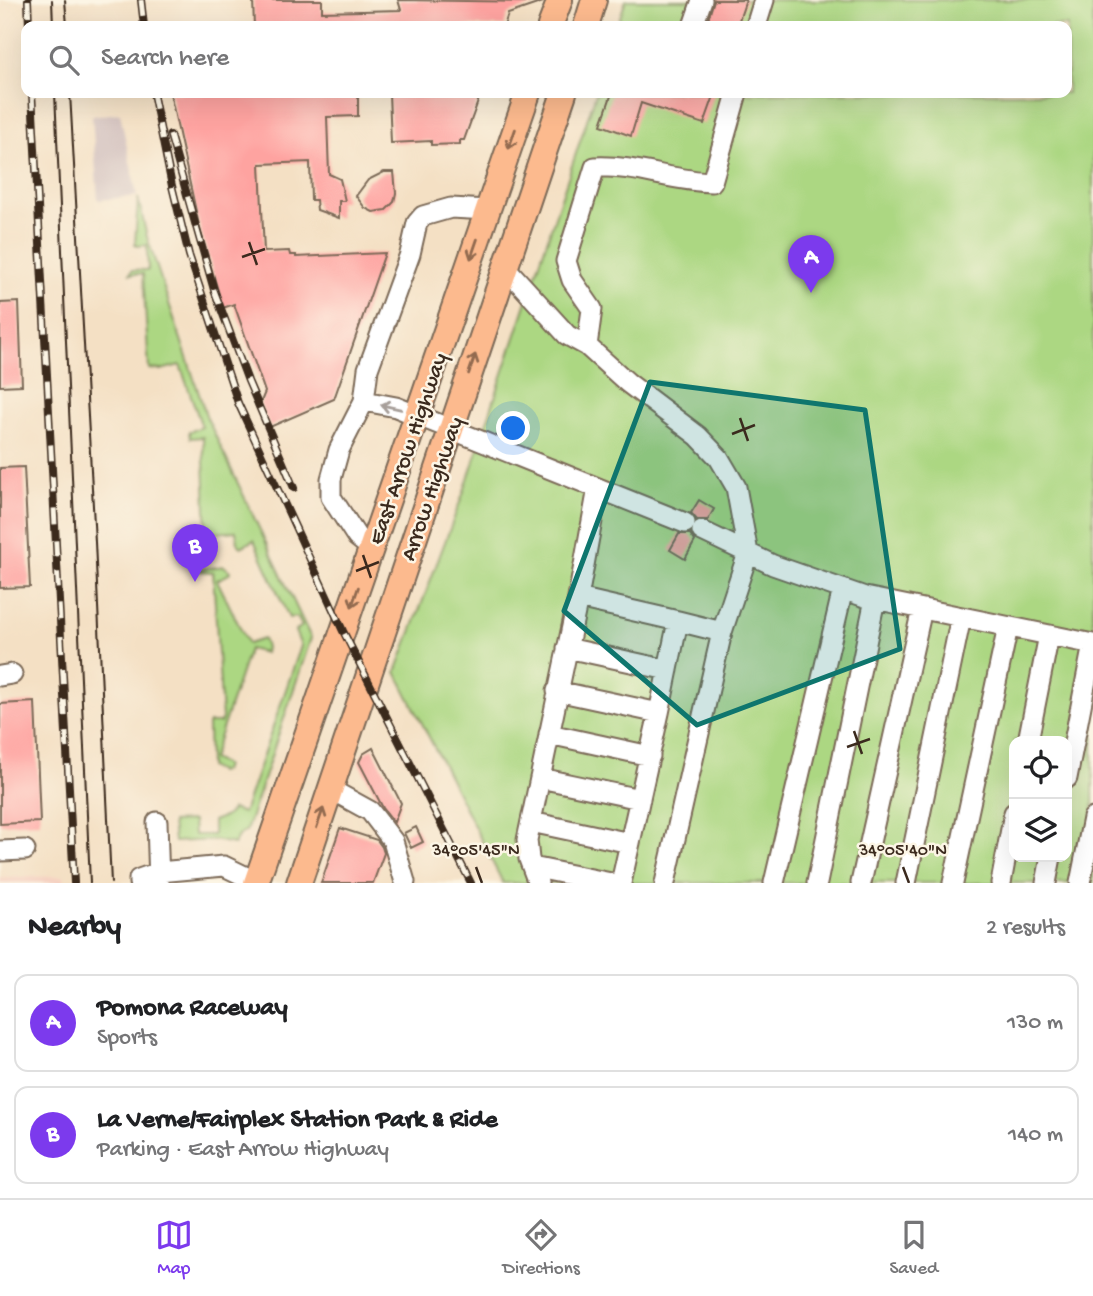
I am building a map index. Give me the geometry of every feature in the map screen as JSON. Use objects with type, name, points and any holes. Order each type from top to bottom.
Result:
[{"type":"main road","points":[[552,21],[560,0]]},
{"type":"main road","points":[[588,21],[594,0]]},
{"type":"main road","name":"East Arrow Highway","points":[[257,883],[526,98]]},
{"type":"main road","name":"Arrow Highway","points":[[299,883],[562,98]]},
{"type":"lane","points":[[695,21],[702,0]]},
{"type":"lane","points":[[758,21],[764,0]]},
{"type":"lane","points":[[587,346],[592,309],[572,280],[566,261],[596,167],[618,166],[689,182],[712,182],[736,98]]},
{"type":"lane","points":[[372,548],[357,537],[331,497],[331,479],[339,450],[364,401],[368,369],[410,254],[417,223],[423,216],[451,208],[488,210]]},
{"type":"lane","points":[[505,267],[567,335],[587,346],[628,383],[698,436],[719,458],[736,487],[748,553],[722,632],[665,883]]},
{"type":"lane","points":[[364,401],[396,407],[694,527],[773,565],[843,589],[875,599],[1093,644],[1072,752]]},
{"type":"lane","points":[[598,488],[578,598],[527,840],[529,859],[535,875],[611,883]]},
{"type":"lane","points":[[774,883],[843,589]]},
{"type":"lane","points":[[578,598],[722,632]]},
{"type":"lane","points":[[817,883],[875,599]]},
{"type":"lane","points":[[861,883],[922,609]]},
{"type":"lane","points":[[906,883],[961,617]]},
{"type":"lane","points":[[621,883],[678,621]]},
{"type":"lane","points":[[953,883],[1008,627]]},
{"type":"lane","points":[[1029,736],[1049,635]]},
{"type":"lane","points":[[567,648],[668,670]]},
{"type":"lane","points":[[558,691],[659,713]]},
{"type":"lane","points":[[549,734],[650,755]]},
{"type":"lane","points":[[540,778],[640,799]]},
{"type":"lane","points":[[330,789],[370,811],[393,841],[405,882]]},
{"type":"lane","points":[[1080,883],[1093,818]]},
{"type":"lane","points":[[157,822],[159,878]]},
{"type":"lane","points":[[531,822],[630,842]]},
{"type":"lane","points":[[1000,883],[1009,838]]},
{"type":"lane","points":[[0,851],[25,850]]},
{"type":"lane","points":[[1046,883],[1050,862]]},
{"type":"lane","points":[[139,883],[139,879],[224,866],[257,883]]},
{"type":"highlighted area","points":[[650,382],[865,410],[900,649],[697,725],[564,611]]},
{"type":"shaded area","points":[[120,113],[137,196],[98,200],[92,116]]},
{"type":"shaded area","points":[[64,876],[65,883],[0,883],[0,878]]},
{"type":"green space","points":[[626,0],[1093,0],[1093,883],[503,883],[396,672],[463,494],[594,98],[1072,98],[1072,21],[619,21]]},
{"type":"green space","points":[[138,198],[147,237],[207,418],[311,638],[246,831],[238,836],[234,844],[214,840],[174,842],[172,822],[193,821],[194,835],[213,835],[213,821],[226,816],[232,809],[243,813],[301,646],[295,631],[302,626],[297,617],[289,618],[254,540],[241,547],[238,545],[236,531],[207,534],[203,437],[190,438],[189,432],[202,427],[180,365],[161,370],[149,369],[143,274],[130,274],[132,270],[148,270],[147,245],[135,244]]},
{"type":"green space","points":[[224,566],[230,571],[229,574],[217,580],[248,644],[263,639],[266,647],[265,653],[249,649],[212,759],[225,765],[223,771],[218,772],[209,767],[208,725],[220,723],[222,718],[213,572],[198,571]]},
{"type":"building","points":[[253,0],[322,0],[322,12],[401,10],[398,0],[543,2],[508,14],[506,21],[254,21]]},
{"type":"building","points":[[714,0],[746,0],[739,21],[708,21]]},
{"type":"building","points":[[171,98],[358,98],[358,116],[327,117],[329,174],[340,179],[345,201],[339,201],[339,218],[317,210],[316,200],[311,200],[310,162],[260,164],[264,252],[289,251],[290,255],[296,257],[385,253],[334,399],[270,427],[260,404],[265,392],[234,304],[223,308],[199,225]]},
{"type":"building","points":[[389,98],[479,98],[464,140],[460,140],[460,144],[431,145],[431,141],[391,143]]},
{"type":"building","points":[[610,98],[713,98],[704,124],[641,103],[631,136],[601,125]]},
{"type":"building","points":[[384,172],[394,172],[394,202],[386,210],[373,212],[365,208],[356,196],[368,180]]},
{"type":"building","points":[[19,302],[22,385],[0,386],[0,303]]},
{"type":"building","points":[[24,467],[30,587],[0,588],[0,468]]},
{"type":"building","points":[[699,500],[714,509],[708,520],[697,520],[691,513]]},
{"type":"building","points":[[679,534],[690,534],[695,541],[685,559],[670,550]]},
{"type":"building","points":[[35,702],[40,822],[0,824],[0,704]]},
{"type":"building","points":[[373,748],[401,803],[394,822],[383,808],[359,762],[363,754]]},
{"type":"building","points":[[416,827],[423,842],[411,848],[404,833]]},
{"type":"building","points":[[340,828],[377,840],[382,847],[384,853],[373,883],[321,883]]},
{"type":"tram line","points":[[52,0],[53,21]]},
{"type":"tram line","points":[[65,0],[67,21]]},
{"type":"tram line","points":[[55,98],[90,883]]},
{"type":"tram line","points":[[70,98],[111,883]]},
{"type":"railway","points":[[28,0],[29,21]]},
{"type":"railway","points":[[141,0],[143,21]]},
{"type":"railway","points":[[32,98],[74,883]]},
{"type":"railway","points":[[154,98],[189,255],[238,403],[343,631],[471,883]]},
{"type":"railway","points":[[170,135],[214,290],[248,381],[294,488]]},
{"type":"place","name":"Pomona Raceway","points":[[811,293]]},
{"type":"place","name":"La Verne/Fairplex Station Park & Ride","points":[[195,582]]}]
